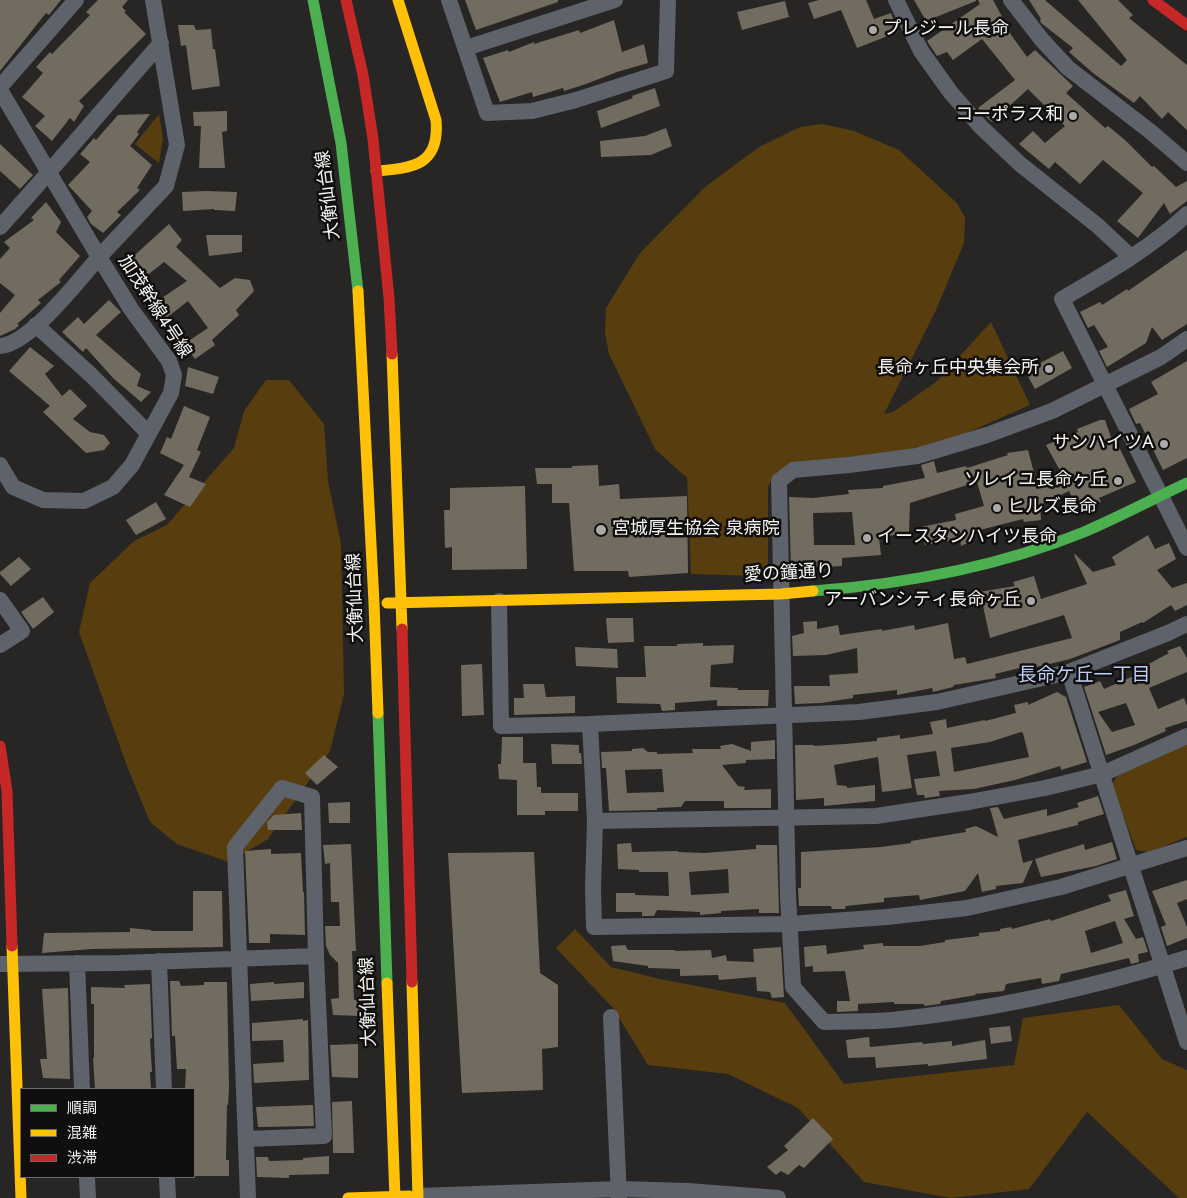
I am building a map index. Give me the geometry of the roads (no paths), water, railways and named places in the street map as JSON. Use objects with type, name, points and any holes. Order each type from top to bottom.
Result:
[{"type":"main road","name":"大衡仙台線","points":[[313,0],[341,143],[359,296],[374,603],[395,1197]]},
{"type":"main road","points":[[346,0],[363,75],[376,171],[390,307],[402,603],[418,1197],[348,1198]]},
{"type":"main road","points":[[376,171],[421,163],[433,152],[437,135],[436,120],[398,0]]},
{"type":"main road","points":[[1154,0],[1187,25]]},
{"type":"main road","name":"愛の鐘通り","points":[[374,603],[782,594],[915,580],[1002,560],[1083,532],[1187,483]]},
{"type":"main road","points":[[0,746],[7,791],[6,963],[21,1198]]},
{"type":"street","points":[[0,346],[8,346],[23,337],[66,295],[99,257],[0,89],[76,0]]},
{"type":"street","name":"加茂幹線４号線","points":[[0,465],[13,487],[43,500],[84,501],[114,486],[132,465],[171,393],[174,375],[169,361],[130,309],[99,257],[166,186],[177,145],[153,0]]},
{"type":"street","points":[[449,0],[487,113],[532,110],[576,100],[666,71],[668,0]]},
{"type":"street","points":[[466,48],[615,0]]},
{"type":"street","points":[[896,0],[921,51],[951,93],[981,127],[1020,164],[1098,226],[1130,256]]},
{"type":"street","points":[[1011,0],[1042,40],[1068,68],[1151,132],[1187,163]]},
{"type":"street","points":[[0,227],[50,173],[104,107],[161,43]]},
{"type":"street","points":[[1187,214],[1174,226],[1130,256],[1062,299],[1187,548]]},
{"type":"street","points":[[36,325],[92,376],[149,434]]},
{"type":"street","points":[[1187,339],[1161,357],[1052,411],[987,435],[918,456],[793,470],[780,481],[787,818],[793,987],[824,1022],[890,1020],[954,1012],[1036,998],[1124,978],[1187,958]]},
{"type":"street","points":[[0,600],[22,631],[0,645]]},
{"type":"street","points":[[499,601],[502,726],[859,712],[937,702],[1069,672],[1187,624]]},
{"type":"street","points":[[1069,672],[1187,1042]]},
{"type":"street","points":[[590,724],[595,821],[594,927],[790,924],[887,917],[967,908],[1061,887],[1131,867],[1187,848]]},
{"type":"street","points":[[595,821],[876,816],[1045,788],[1102,774],[1187,736]]},
{"type":"street","points":[[246,1139],[324,1136],[316,956],[312,797],[282,788],[235,847],[248,1198]]},
{"type":"street","points":[[6,963],[77,964],[316,956]]},
{"type":"street","points":[[159,961],[164,1088]]},
{"type":"street","points":[[77,964],[82,1088]]},
{"type":"street","points":[[611,1017],[619,1193]]},
{"type":"street","points":[[87,1178],[88,1198]]},
{"type":"street","points":[[167,1178],[168,1198]]},
{"type":"street","points":[[418,1197],[688,1191],[778,1198]]},
{"type":"place","name":"プレジール長命","points":[[873,30]]},
{"type":"place","name":"コーポラス和","points":[[1073,116]]},
{"type":"place","name":"長命ヶ丘中央集会所","points":[[1049,369]]},
{"type":"place","name":"サンハイツA","points":[[1164,444]]},
{"type":"place","name":"ソレイユ長命ヶ丘","points":[[1118,481]]},
{"type":"place","name":"ヒルズ長命","points":[[997,508]]},
{"type":"place","name":"宮城厚生協会 泉病院","points":[[601,530]]},
{"type":"place","name":"イースタンハイツ長命","points":[[867,538]]},
{"type":"place","name":"アーバンシティ長命ヶ丘","points":[[1031,601]]},
{"type":"district","name":"長命ケ丘一丁目","points":[[1084,676]]}]
